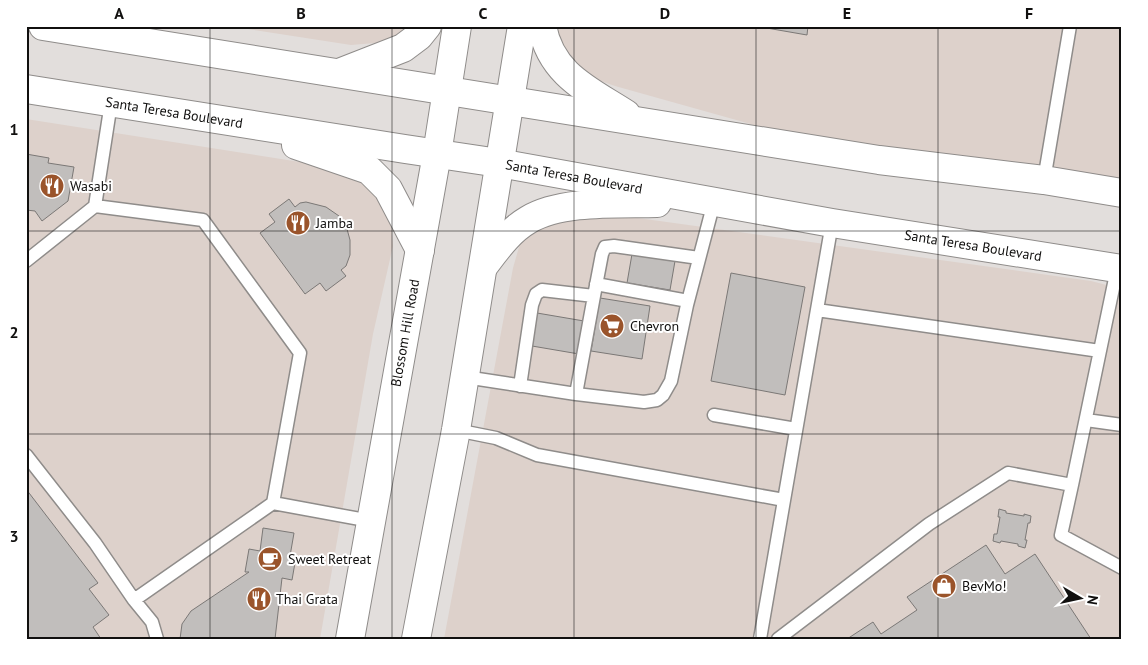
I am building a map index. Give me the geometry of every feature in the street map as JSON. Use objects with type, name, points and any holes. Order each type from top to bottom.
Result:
[{"type":"main road","points":[[43,26],[142,34],[338,73],[879,160],[1044,180],[1122,193]]},
{"type":"main road","points":[[338,73],[403,48],[419,36],[427,26]]},
{"type":"main road","name":"Blossom Hill Road","points":[[350,639],[437,154],[457,26]]},
{"type":"main road","points":[[416,639],[456,430],[522,26]]},
{"type":"main road","points":[[542,26],[550,50],[558,64],[571,78],[636,120]]},
{"type":"main road","name":"Santa Teresa Boulevard","points":[[26,89],[226,122],[499,163],[832,223],[1120,270]]},
{"type":"main road","points":[[226,122],[369,170],[388,189],[420,250]]},
{"type":"main road","points":[[482,268],[510,234],[528,220],[550,209],[586,205],[712,201]]},
{"type":"lane","points":[[1044,180],[1070,26]]},
{"type":"lane","points":[[26,261],[95,206],[111,103]]},
{"type":"lane","points":[[465,377],[576,394],[644,402],[657,400],[663,395],[672,381],[688,301],[712,201]]},
{"type":"lane","points":[[95,206],[203,220],[300,353],[273,503],[134,600]]},
{"type":"lane","points":[[760,639],[832,223]]},
{"type":"lane","points":[[576,394],[602,254],[605,247],[614,246],[699,258]]},
{"type":"lane","points":[[1120,270],[1100,351],[1061,535],[1122,568]]},
{"type":"lane","points":[[520,386],[532,305],[536,294],[542,290],[595,290],[688,301]]},
{"type":"lane","points":[[817,310],[1100,351]]},
{"type":"lane","points":[[714,415],[796,429]]},
{"type":"lane","points":[[1086,420],[1122,425]]},
{"type":"lane","points":[[456,430],[496,438],[537,455],[784,500]]},
{"type":"lane","points":[[26,455],[95,543],[134,600],[152,622],[157,639]]},
{"type":"lane","points":[[778,639],[929,524],[1008,472],[1072,485]]},
{"type":"lane","points":[[273,503],[371,521]]},
{"type":"shaded area","points":[[229,26],[415,26],[387,42],[351,45]]},
{"type":"shaded area","points":[[552,26],[1122,26],[1122,193],[879,160],[615,86],[592,78],[574,66]]},
{"type":"shaded area","points":[[26,119],[338,168],[360,176],[381,194],[390,214],[393,246],[373,334],[320,639],[26,639]]},
{"type":"shaded area","points":[[602,213],[1091,281],[1122,289],[1122,639],[444,639],[513,268],[521,240],[538,225]]},
{"type":"building","points":[[755,26],[808,26],[807,35]]},
{"type":"building","points":[[26,154],[49,158],[48,163],[74,167],[68,201],[42,221],[35,211],[26,210]]},
{"type":"building","points":[[289,199],[295,207],[300,203],[306,202],[326,207],[339,216],[347,229],[350,240],[350,255],[346,266],[341,270],[346,276],[326,291],[320,283],[305,294],[260,233],[275,222],[269,214]]},
{"type":"building","points":[[632,254],[675,261],[670,290],[627,283]]},
{"type":"building","points":[[731,273],[805,287],[785,395],[711,381]]},
{"type":"building","points":[[600,298],[650,306],[642,359],[591,351]]},
{"type":"building","points":[[537,313],[584,321],[579,354],[532,346]]},
{"type":"building","points":[[26,489],[98,583],[89,589],[109,615],[93,627],[101,639],[26,639]]},
{"type":"building","points":[[999,509],[1006,511],[1006,513],[1031,516],[1030,523],[1028,523],[1025,548],[1018,546],[1018,544],[993,541],[994,534],[997,534],[1000,517],[998,517]]},
{"type":"building","points":[[263,528],[294,533],[290,556],[296,557],[292,580],[282,578],[275,639],[180,639],[182,624],[191,611],[249,572],[245,572],[249,549],[260,551]]},
{"type":"building","points":[[986,545],[1005,574],[1035,554],[1091,639],[847,639],[873,622],[881,634],[917,610],[907,597]]},
{"type":"place","name":"Wasabi","points":[[52,186]]},
{"type":"place","name":"Jamba","points":[[298,223]]},
{"type":"place","name":"Chevron","points":[[612,326]]},
{"type":"place","name":"Sweet Retreat","points":[[270,559]]},
{"type":"place","name":"BevMo!","points":[[944,586]]},
{"type":"place","name":"Thai Grata","points":[[259,599]]}]
